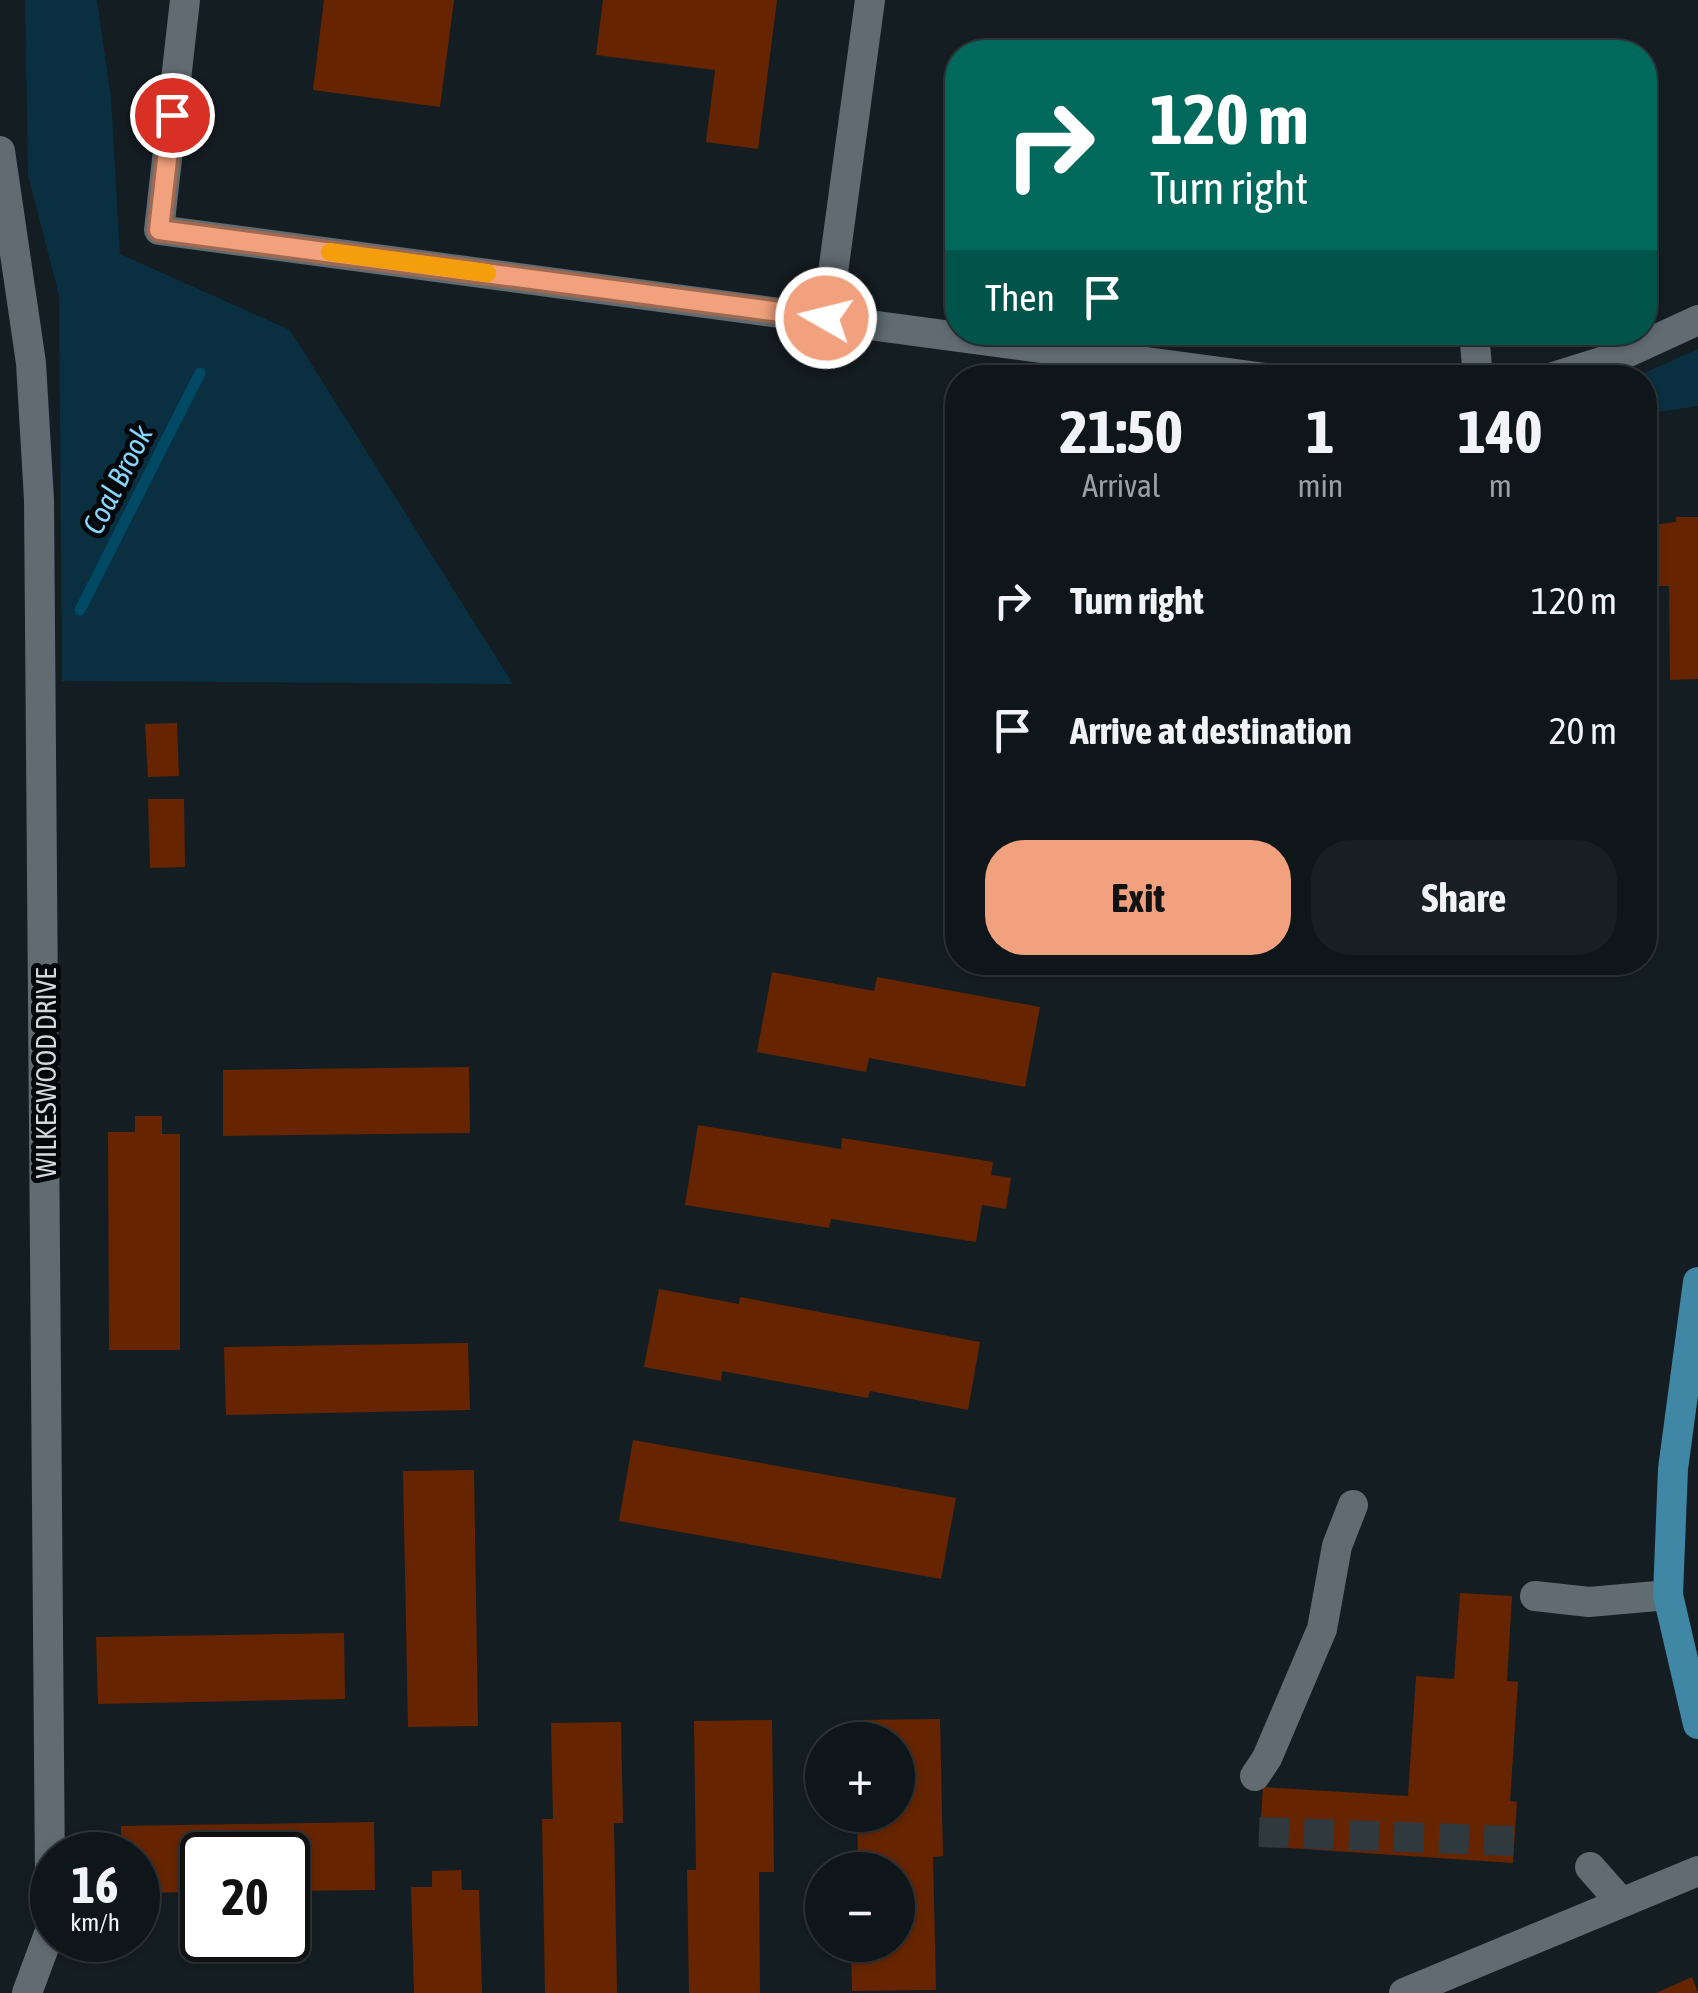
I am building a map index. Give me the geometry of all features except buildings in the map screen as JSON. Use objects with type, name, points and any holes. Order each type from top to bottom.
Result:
[{"type":"main road","points":[[1698,1282],[1674,1469],[1668,1594],[1698,1724]]},
{"type":"street","points":[[185,0],[159,230],[945,334]]},
{"type":"street","points":[[826,318],[870,0]]},
{"type":"street","name":"WILKESWOOD DRIVE","points":[[0,151],[31,363],[39,500],[50,1931],[27,1993]]},
{"type":"street","points":[[1657,339],[1698,320]]},
{"type":"street","points":[[1024,345],[1171,365]]},
{"type":"street","points":[[1591,365],[1644,345]]},
{"type":"street","points":[[1255,1776],[1267,1758],[1322,1629],[1337,1546],[1352,1505]]},
{"type":"street","points":[[1535,1596],[1589,1602],[1668,1594]]},
{"type":"street","points":[[1590,1867],[1620,1900]]},
{"type":"street","points":[[1404,1993],[1620,1900],[1698,1871]]},
{"type":"shaded area","points":[[25,0],[97,0],[111,98],[120,254],[290,330],[513,684],[62,681],[59,295],[28,175]]},
{"type":"shaded area","points":[[1698,349],[1698,406],[1657,412],[1657,367]]},
{"type":"waterway","name":"Coal Brook","points":[[80,610],[200,373]]},
{"type":"tunnel","points":[[1259,1832],[1515,1841]]},
{"type":"slow traffic","points":[[330,252],[487,273]]},
{"type":"route","points":[[172,115],[159,230],[826,318]]}]
